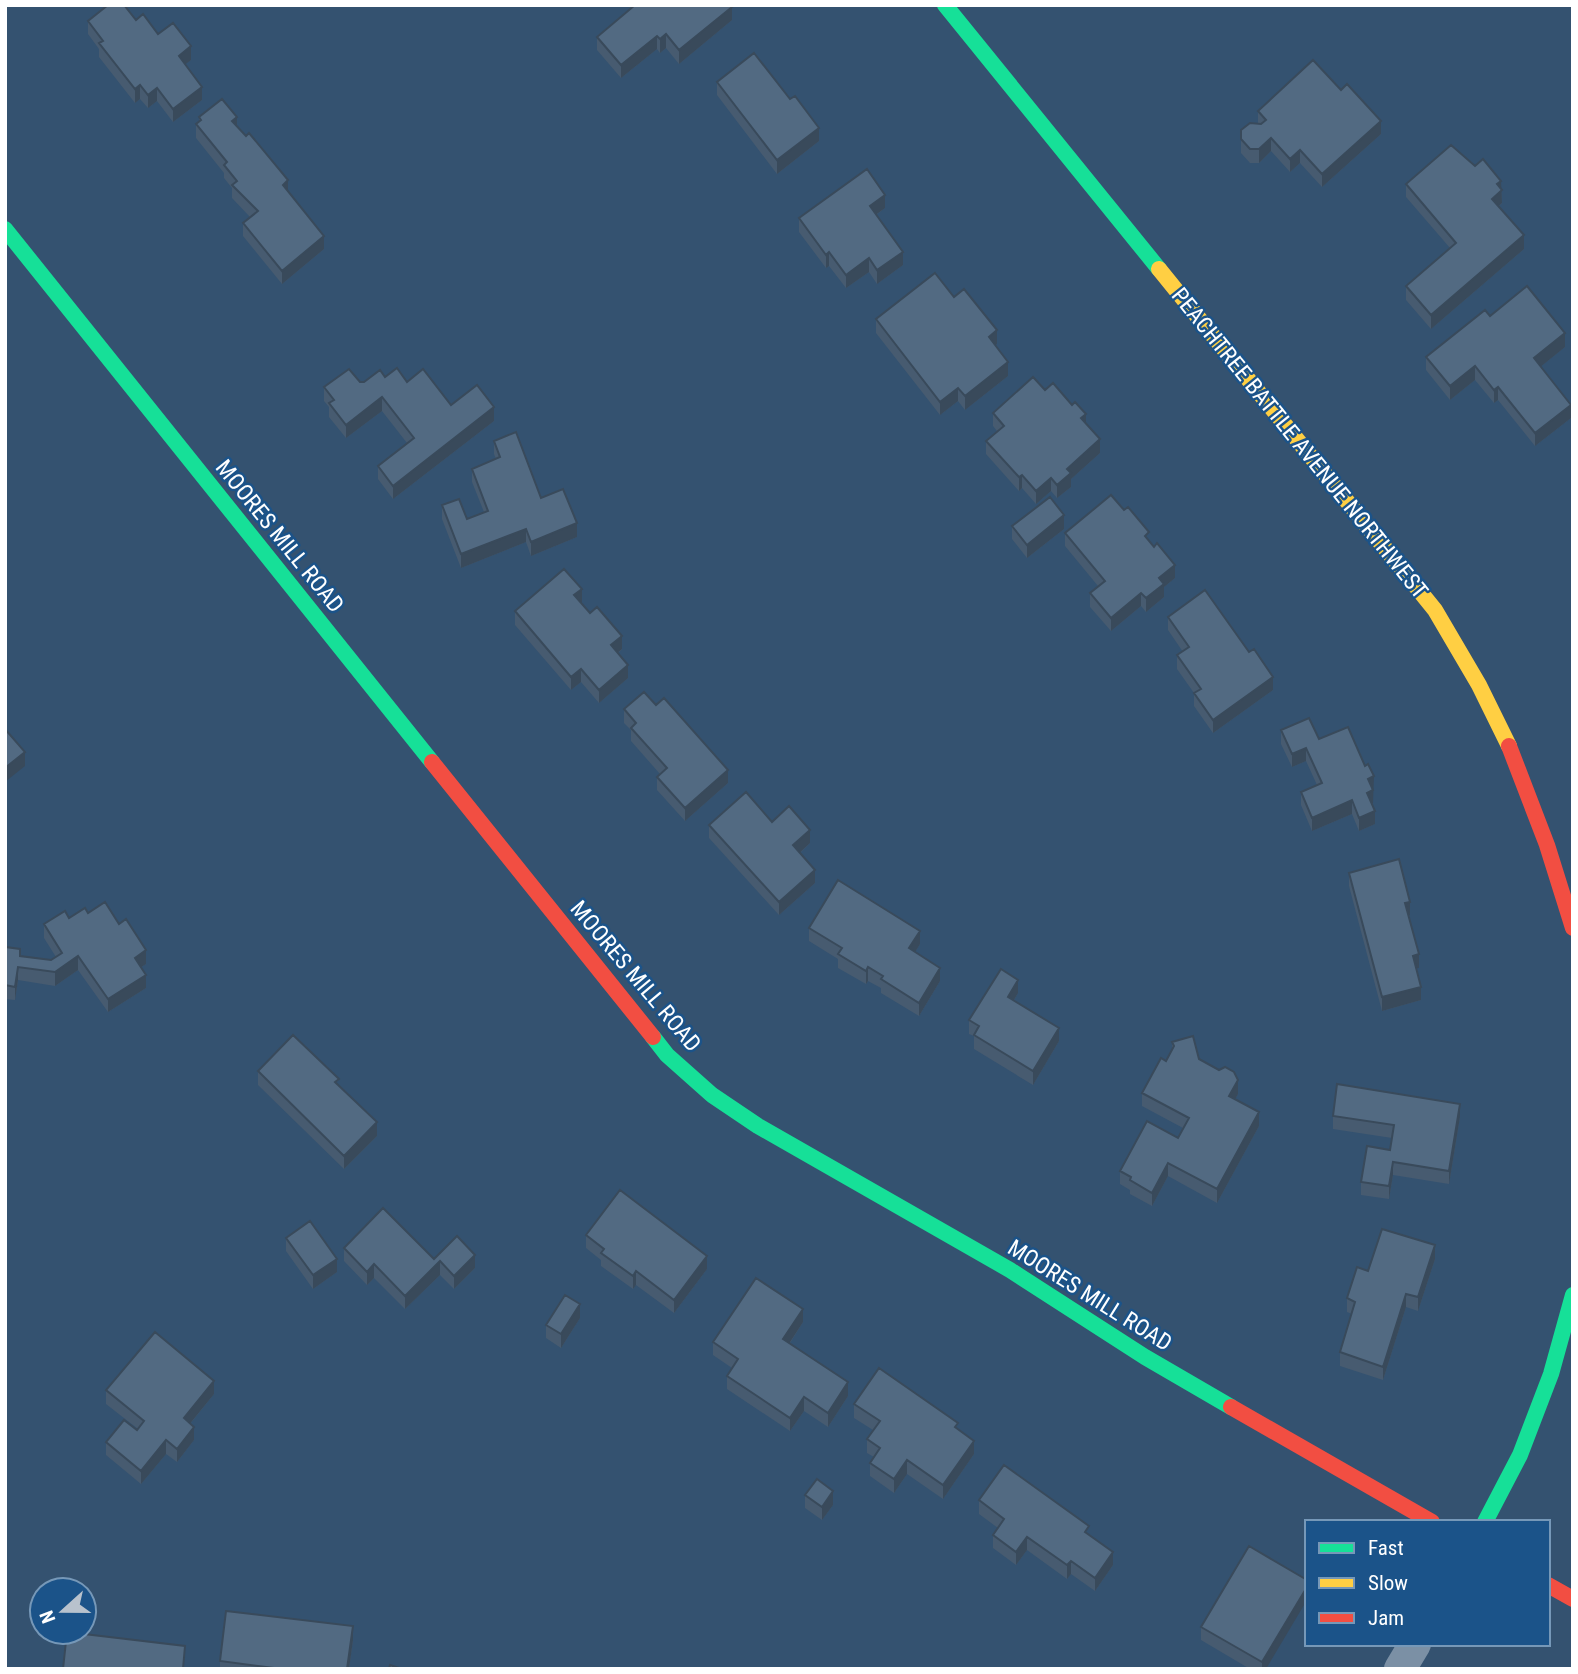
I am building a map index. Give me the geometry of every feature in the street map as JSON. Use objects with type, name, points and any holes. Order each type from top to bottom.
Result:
[{"type":"street","name":"PEACHTREE BATTLE AVENUE NORTHWEST","points":[[945,5],[1435,610],[1464,654],[1506,738],[1550,846],[1573,928]]},
{"type":"street","name":"MOORES MILL ROAD","points":[[5,229],[667,1055],[712,1095],[758,1126],[1010,1270],[1157,1364],[1430,1520]]},
{"type":"street","points":[[1486,1520],[1520,1455],[1551,1374],[1573,1295]]},
{"type":"street","points":[[1550,1586],[1573,1599]]},
{"type":"street","points":[[1400,1669],[1414,1646]]},
{"type":"building","points":[[108,5],[124,5],[136,20],[143,14],[158,34],[173,23],[191,46],[179,56],[202,87],[173,109],[157,88],[148,95],[140,85],[135,89],[99,43],[103,41],[88,21]]},
{"type":"building","points":[[635,5],[732,7],[679,50],[666,34],[660,39],[657,36],[621,65],[597,37]]},
{"type":"building","points":[[754,53],[790,99],[795,96],[819,128],[777,160],[717,82]]},
{"type":"building","points":[[1313,60],[1341,90],[1347,84],[1381,121],[1322,174],[1300,150],[1290,159],[1271,138],[1259,149],[1250,149],[1241,139],[1241,130],[1250,123],[1261,124],[1266,120],[1258,111]]},
{"type":"building","points":[[222,99],[237,117],[232,121],[246,136],[249,133],[288,180],[283,185],[324,236],[282,271],[243,223],[258,211],[232,185],[237,181],[224,165],[227,162],[196,124],[201,120],[199,117]]},
{"type":"building","points":[[1451,145],[1475,166],[1483,159],[1501,181],[1497,184],[1502,190],[1492,199],[1524,235],[1431,315],[1406,286],[1456,243],[1406,184]]},
{"type":"building","points":[[867,169],[885,195],[870,206],[903,252],[877,270],[869,258],[846,275],[829,252],[826,255],[799,218]]},
{"type":"building","points":[[935,273],[954,297],[964,289],[997,330],[989,337],[1008,362],[965,396],[958,388],[940,402],[876,319]]},
{"type":"building","points":[[1527,286],[1565,333],[1534,358],[1571,405],[1535,433],[1498,387],[1494,390],[1475,366],[1450,386],[1426,357],[1485,310],[1490,316]]},
{"type":"building","points":[[397,368],[407,382],[423,369],[451,405],[477,385],[494,407],[393,486],[378,466],[414,438],[382,397],[346,425],[329,403],[334,400],[324,387],[349,369],[360,382],[364,382],[380,370],[385,377]]},
{"type":"building","points":[[1033,377],[1045,390],[1053,383],[1072,405],[1075,402],[1086,414],[1081,418],[1100,439],[1067,469],[1071,473],[1057,485],[1051,478],[1036,491],[1022,475],[1019,477],[986,441],[1004,426],[993,413]]},
{"type":"building","points":[[516,432],[541,498],[563,489],[577,523],[531,542],[526,529],[461,554],[442,505],[459,499],[467,519],[488,511],[472,469],[500,457],[494,441]]},
{"type":"building","points":[[1111,495],[1124,510],[1128,507],[1149,532],[1145,536],[1154,547],[1157,543],[1175,565],[1159,578],[1164,584],[1146,598],[1141,593],[1111,618],[1090,593],[1105,581],[1065,533]]},
{"type":"building","points":[[1050,497],[1064,515],[1027,545],[1012,526]]},
{"type":"building","points":[[564,569],[582,589],[574,595],[590,613],[597,607],[622,636],[611,645],[628,665],[599,690],[581,669],[571,677],[515,611]]},
{"type":"building","points":[[1205,590],[1249,652],[1254,649],[1273,677],[1213,720],[1194,693],[1201,689],[1177,655],[1189,647],[1168,617]]},
{"type":"building","points":[[644,692],[656,705],[664,698],[728,770],[685,808],[657,777],[667,768],[631,728],[636,723],[624,709]]},
{"type":"building","points":[[1309,718],[1319,739],[1348,727],[1365,766],[1368,764],[1374,776],[1368,779],[1373,790],[1367,793],[1375,811],[1359,818],[1352,800],[1312,818],[1301,792],[1322,783],[1306,748],[1292,754],[1281,730]]},
{"type":"building","points":[[5,729],[25,752],[5,768]]},
{"type":"building","points":[[746,792],[772,822],[789,806],[810,830],[793,845],[815,870],[779,902],[709,825]]},
{"type":"building","points":[[1399,859],[1410,902],[1405,903],[1419,954],[1413,956],[1421,987],[1382,997],[1349,873]]},
{"type":"building","points":[[838,880],[920,931],[909,948],[940,968],[919,1003],[881,979],[883,976],[868,967],[866,971],[838,954],[842,948],[809,928]]},
{"type":"building","points":[[105,902],[119,924],[126,919],[146,950],[135,958],[146,975],[108,999],[78,956],[55,972],[18,967],[15,987],[5,985],[5,947],[20,949],[20,956],[51,960],[62,953],[44,924],[65,911],[69,918],[85,908],[88,913]]},
{"type":"building","points":[[1001,969],[1018,980],[1008,997],[1059,1028],[1033,1071],[974,1035],[979,1026],[969,1020]]},
{"type":"building","points":[[293,1035],[339,1079],[335,1082],[377,1122],[344,1156],[258,1071]]},
{"type":"building","points":[[1193,1036],[1199,1059],[1219,1070],[1225,1067],[1234,1072],[1238,1080],[1229,1096],[1259,1112],[1217,1189],[1168,1163],[1152,1193],[1120,1171],[1147,1121],[1178,1138],[1189,1118],[1142,1093],[1161,1058],[1166,1061],[1174,1046],[1172,1042]]},
{"type":"building","points":[[1337,1084],[1460,1104],[1449,1171],[1393,1162],[1389,1186],[1361,1182],[1367,1146],[1390,1150],[1394,1125],[1333,1116]]},
{"type":"building","points":[[620,1190],[707,1256],[674,1300],[636,1271],[633,1276],[601,1253],[604,1249],[586,1235]]},
{"type":"building","points":[[383,1208],[434,1259],[457,1236],[475,1255],[454,1276],[440,1261],[405,1296],[374,1264],[367,1272],[344,1248]]},
{"type":"building","points":[[310,1221],[337,1259],[313,1275],[286,1238]]},
{"type":"building","points":[[1382,1229],[1435,1245],[1418,1297],[1406,1294],[1383,1367],[1340,1352],[1355,1302],[1347,1298],[1357,1267],[1368,1271]]},
{"type":"building","points":[[756,1278],[803,1309],[783,1339],[848,1382],[828,1413],[804,1397],[790,1418],[727,1376],[738,1359],[713,1342]]},
{"type":"building","points":[[565,1295],[580,1304],[561,1334],[546,1325]]},
{"type":"building","points":[[155,1332],[214,1381],[184,1418],[194,1427],[177,1449],[166,1440],[141,1471],[106,1442],[124,1420],[137,1430],[144,1421],[106,1390]]},
{"type":"building","points":[[879,1368],[958,1423],[955,1427],[974,1441],[943,1485],[907,1460],[894,1479],[870,1463],[880,1448],[867,1439],[880,1421],[854,1404]]},
{"type":"building","points":[[1004,1465],[1089,1526],[1085,1532],[1113,1552],[1095,1578],[1071,1561],[1067,1565],[1027,1537],[1016,1552],[993,1535],[1004,1519],[979,1500]]},
{"type":"building","points":[[817,1479],[833,1491],[822,1507],[805,1495]]},
{"type":"building","points":[[1249,1546],[1305,1579],[1305,1590],[1262,1662],[1201,1627]]},
{"type":"building","points":[[226,1611],[353,1626],[347,1669],[282,1669],[220,1661]]},
{"type":"building","points":[[98,1636],[185,1646],[183,1669],[63,1669],[65,1646],[98,1646]]},
{"type":"traffic: fast","points":[[945,5],[1159,269]]},
{"type":"traffic: fast","points":[[5,229],[432,762]]},
{"type":"traffic: fast","points":[[653,1037],[667,1055],[712,1095],[758,1126],[1010,1270],[1145,1357],[1231,1407]]},
{"type":"traffic: fast","points":[[1486,1520],[1520,1455],[1551,1374],[1573,1295]]},
{"type":"traffic: slow","points":[[1159,269],[1435,610],[1479,685],[1509,746]]},
{"type":"traffic: jam","points":[[1509,746],[1547,845],[1573,928]]},
{"type":"traffic: jam","points":[[432,762],[653,1037]]},
{"type":"traffic: jam","points":[[1231,1407],[1429,1520]]},
{"type":"traffic: jam","points":[[1550,1586],[1573,1599]]}]
